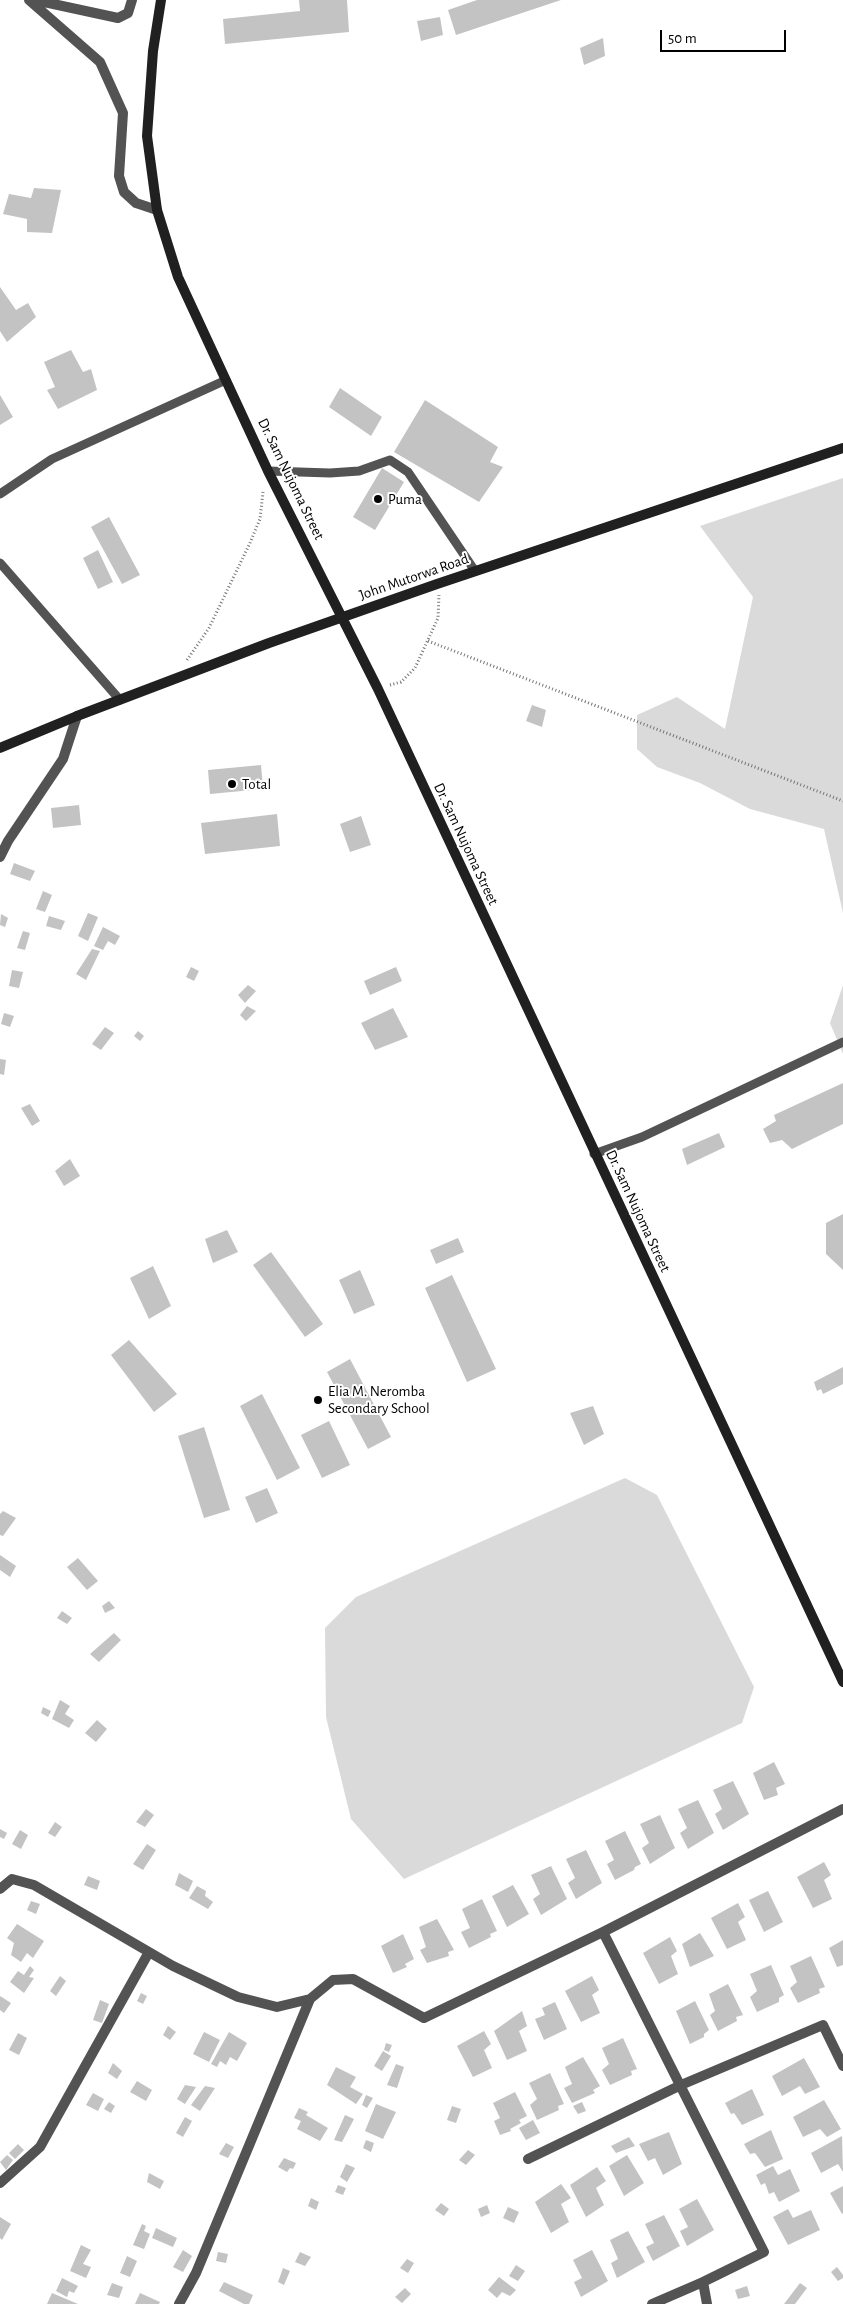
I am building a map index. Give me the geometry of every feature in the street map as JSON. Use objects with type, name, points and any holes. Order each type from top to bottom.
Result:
[{"type":"street","points":[[29,0],[100,62],[123,113],[119,176],[124,192],[136,202],[157,210]]},
{"type":"street","points":[[35,0],[118,18],[128,13],[132,0]]},
{"type":"street","name":"Dr. Sam Nujoma Street","points":[[161,0],[153,51],[147,136],[157,210],[178,277],[268,471],[344,618],[843,1682]]},
{"type":"street","name":"John Mutorwa Road","points":[[0,748],[77,716],[269,643],[475,571],[843,448]]},
{"type":"street","points":[[0,857],[8,841],[63,759],[77,716]]},
{"type":"street","points":[[0,1890],[12,1879],[34,1885],[149,1952],[238,1996],[277,2006],[310,1999],[333,1980],[353,1979],[424,2018],[603,1932],[843,1809]]},
{"type":"street","points":[[603,1932],[764,2252],[703,2282],[652,2304]]},
{"type":"street","points":[[0,2183],[40,2146],[149,1952]]},
{"type":"street","points":[[179,2304],[196,2273],[310,1999]]},
{"type":"street","points":[[528,2159],[681,2085],[823,2025],[843,2066]]},
{"type":"street","points":[[703,2282],[707,2304]]},
{"type":"lane","points":[[0,494],[52,459],[226,380]]},
{"type":"lane","points":[[268,471],[358,472],[390,460],[408,472],[475,571]]},
{"type":"lane","points":[[0,563],[120,700]]},
{"type":"lane","points":[[594,1154],[642,1137],[843,1042]]},
{"type":"path","points":[[182,666],[196,650],[250,543],[260,519],[268,471]]},
{"type":"path","points":[[378,690],[401,682],[414,668],[438,618],[440,601],[437,584]]},
{"type":"path","points":[[428,641],[843,801]]},
{"type":"shaded area","points":[[843,478],[843,913],[824,829],[750,809],[700,783],[657,767],[637,749],[637,715],[677,697],[725,729],[753,597],[700,526]]},
{"type":"shaded area","points":[[843,985],[843,1054],[830,1023]]},
{"type":"shaded area","points":[[625,1478],[657,1495],[754,1687],[742,1723],[404,1879],[351,1819],[326,1717],[325,1628],[356,1597]]},
{"type":"building","points":[[299,0],[347,0],[349,32],[225,44],[223,19],[300,11]]},
{"type":"building","points":[[477,0],[561,0],[456,35],[448,10]]},
{"type":"building","points":[[440,17],[443,35],[421,41],[417,21]]},
{"type":"building","points":[[603,38],[605,56],[584,65],[580,48]]},
{"type":"building","points":[[34,188],[61,190],[52,233],[27,232],[27,219],[3,214],[9,194],[31,198]]},
{"type":"building","points":[[0,287],[16,310],[28,303],[36,317],[7,342],[0,331]]},
{"type":"building","points":[[71,350],[83,372],[91,369],[97,390],[58,409],[47,390],[55,387],[44,362]]},
{"type":"building","points":[[340,388],[382,417],[371,436],[329,407]]},
{"type":"building","points":[[0,395],[13,417],[0,425]]},
{"type":"building","points":[[425,400],[498,447],[490,462],[503,467],[479,502],[394,452]]},
{"type":"building","points":[[382,468],[404,482],[375,530],[353,517]]},
{"type":"building","points":[[109,517],[140,575],[122,584],[91,527]]},
{"type":"building","points":[[98,550],[113,582],[98,589],[83,558]]},
{"type":"building","points":[[532,705],[546,710],[542,727],[526,721]]},
{"type":"building","points":[[261,765],[263,789],[210,794],[208,770]]},
{"type":"building","points":[[79,805],[81,825],[53,828],[51,808]]},
{"type":"building","points":[[277,814],[280,846],[205,854],[201,823]]},
{"type":"building","points":[[361,816],[371,845],[350,852],[340,824]]},
{"type":"building","points":[[14,863],[35,871],[30,881],[10,874]]},
{"type":"building","points":[[43,891],[52,895],[45,912],[36,909]]},
{"type":"building","points":[[88,913],[98,917],[88,941],[78,936]]},
{"type":"building","points":[[1,914],[8,918],[5,927],[0,925]]},
{"type":"building","points":[[49,916],[65,921],[61,930],[46,926]]},
{"type":"building","points":[[103,927],[120,936],[115,945],[108,941],[103,950],[94,946]]},
{"type":"building","points":[[23,931],[30,933],[25,950],[17,948]]},
{"type":"building","points":[[92,949],[100,951],[86,980],[76,974]]},
{"type":"building","points":[[191,967],[199,971],[194,981],[186,977]]},
{"type":"building","points":[[396,967],[402,981],[370,995],[364,981]]},
{"type":"building","points":[[12,970],[23,972],[19,988],[9,986]]},
{"type":"building","points":[[248,985],[256,991],[245,1003],[238,995]]},
{"type":"building","points":[[247,1006],[256,1011],[246,1021],[240,1015]]},
{"type":"building","points":[[393,1008],[408,1037],[375,1050],[361,1023]]},
{"type":"building","points":[[4,1013],[14,1016],[10,1027],[1,1024]]},
{"type":"building","points":[[105,1027],[114,1033],[101,1050],[92,1044]]},
{"type":"building","points":[[138,1031],[144,1036],[140,1041],[134,1036]]},
{"type":"building","points":[[0,1059],[6,1060],[4,1075],[0,1074]]},
{"type":"building","points":[[843,1083],[843,1124],[792,1149],[782,1140],[770,1143],[763,1129],[776,1121],[774,1115]]},
{"type":"building","points":[[30,1104],[40,1121],[32,1126],[21,1108]]},
{"type":"building","points":[[719,1133],[725,1147],[687,1165],[682,1149]]},
{"type":"building","points":[[70,1159],[80,1176],[64,1186],[55,1171]]},
{"type":"building","points":[[843,1214],[843,1270],[826,1254],[826,1223]]},
{"type":"building","points":[[227,1230],[238,1252],[213,1263],[205,1239]]},
{"type":"building","points":[[458,1238],[464,1252],[436,1264],[430,1250]]},
{"type":"building","points":[[271,1252],[323,1324],[305,1337],[253,1265]]},
{"type":"building","points":[[153,1266],[171,1306],[149,1319],[130,1278]]},
{"type":"building","points":[[360,1270],[375,1305],[354,1314],[339,1280]]},
{"type":"building","points":[[452,1275],[496,1369],[467,1382],[425,1288]]},
{"type":"building","points":[[129,1340],[177,1394],[154,1412],[111,1355]]},
{"type":"building","points":[[350,1359],[391,1437],[368,1449],[327,1372]]},
{"type":"building","points":[[843,1367],[843,1384],[823,1394],[821,1389],[817,1391],[814,1382]]},
{"type":"building","points":[[262,1394],[300,1468],[277,1480],[240,1406]]},
{"type":"building","points":[[593,1406],[604,1434],[584,1445],[570,1413]]},
{"type":"building","points":[[329,1421],[350,1465],[322,1478],[301,1435]]},
{"type":"building","points":[[204,1427],[230,1510],[204,1518],[178,1436]]},
{"type":"building","points":[[267,1488],[278,1513],[256,1523],[245,1497]]},
{"type":"building","points":[[3,1511],[16,1518],[3,1536],[0,1535],[0,1514]]},
{"type":"building","points":[[0,1555],[16,1566],[10,1577],[0,1570]]},
{"type":"building","points":[[78,1558],[98,1581],[87,1590],[67,1567]]},
{"type":"building","points":[[109,1601],[115,1608],[105,1613],[102,1606]]},
{"type":"building","points":[[62,1611],[72,1618],[67,1624],[57,1618]]},
{"type":"building","points":[[114,1633],[121,1640],[99,1662],[90,1654]]},
{"type":"building","points":[[60,1700],[70,1706],[65,1714],[74,1720],[69,1728],[52,1719]]},
{"type":"building","points":[[43,1707],[51,1711],[48,1717],[41,1713]]},
{"type":"building","points":[[97,1720],[107,1729],[96,1742],[85,1733]]},
{"type":"building","points":[[774,1762],[785,1784],[776,1788],[778,1795],[764,1800],[753,1773]]},
{"type":"building","points":[[733,1781],[749,1814],[723,1830],[715,1814],[722,1809],[713,1790]]},
{"type":"building","points":[[698,1800],[714,1833],[688,1849],[680,1833],[687,1828],[678,1809]]},
{"type":"building","points":[[146,1809],[154,1815],[145,1827],[136,1822]]},
{"type":"building","points":[[660,1815],[675,1848],[650,1864],[642,1848],[649,1843],[640,1824]]},
{"type":"building","points":[[55,1822],[62,1827],[55,1837],[48,1833]]},
{"type":"building","points":[[0,1829],[7,1833],[4,1839],[0,1837]]},
{"type":"building","points":[[20,1830],[28,1835],[21,1849],[12,1844]]},
{"type":"building","points":[[625,1831],[641,1864],[615,1880],[607,1864],[614,1860],[605,1841]]},
{"type":"building","points":[[147,1844],[156,1850],[143,1870],[133,1864]]},
{"type":"building","points":[[586,1850],[602,1883],[576,1899],[568,1883],[575,1878],[566,1859]]},
{"type":"building","points":[[824,1862],[831,1875],[824,1880],[832,1899],[813,1908],[797,1877]]},
{"type":"building","points":[[551,1866],[567,1899],[541,1915],[533,1899],[540,1894],[531,1875]]},
{"type":"building","points":[[179,1873],[193,1881],[188,1892],[175,1885]]},
{"type":"building","points":[[88,1876],[100,1881],[97,1890],[84,1885]]},
{"type":"building","points":[[513,1885],[529,1914],[507,1927],[492,1896]]},
{"type":"building","points":[[197,1886],[206,1891],[205,1896],[213,1902],[208,1909],[189,1898]]},
{"type":"building","points":[[768,1891],[783,1922],[764,1932],[749,1900]]},
{"type":"building","points":[[482,1899],[497,1931],[490,1934],[491,1937],[469,1948],[461,1932],[470,1928],[462,1909]]},
{"type":"building","points":[[31,1901],[40,1904],[36,1914],[27,1910]]},
{"type":"building","points":[[738,1903],[745,1917],[738,1922],[746,1940],[727,1949],[711,1918]]},
{"type":"building","points":[[437,1919],[454,1950],[448,1952],[449,1956],[427,1963],[420,1950],[426,1947],[419,1927]]},
{"type":"building","points":[[17,1924],[44,1941],[33,1958],[27,1953],[21,1962],[11,1955],[14,1943],[7,1938]]},
{"type":"building","points":[[700,1933],[714,1956],[690,1967],[682,1944]]},
{"type":"building","points":[[403,1934],[414,1959],[405,1964],[407,1967],[393,1973],[381,1946]]},
{"type":"building","points":[[670,1937],[677,1951],[671,1956],[678,1974],[659,1984],[643,1953]]},
{"type":"building","points":[[843,1940],[843,1965],[837,1967],[829,1948]]},
{"type":"building","points":[[811,1956],[825,1987],[819,1989],[820,1993],[798,2003],[790,1988],[797,1982],[790,1966]]},
{"type":"building","points":[[771,1965],[784,1995],[779,1998],[779,2002],[757,2012],[750,1997],[757,1991],[750,1974]]},
{"type":"building","points":[[30,1966],[34,1970],[29,1977],[34,1978],[24,1993],[10,1982],[18,1971],[24,1975]]},
{"type":"building","points":[[60,1976],[66,1981],[56,1996],[50,1991]]},
{"type":"building","points":[[592,1976],[599,1990],[592,1995],[600,2013],[581,2022],[565,1991]]},
{"type":"building","points":[[728,1984],[743,2015],[736,2017],[737,2021],[718,2031],[710,2015],[715,2011],[709,1994]]},
{"type":"building","points":[[141,1993],[147,1996],[143,2004],[137,2001]]},
{"type":"building","points":[[0,1996],[11,2003],[4,2013],[0,2010]]},
{"type":"building","points":[[100,2000],[109,2004],[102,2023],[93,2020]]},
{"type":"building","points":[[695,2001],[709,2030],[704,2034],[704,2037],[690,2044],[676,2011]]},
{"type":"building","points":[[555,2002],[567,2029],[544,2040],[535,2019],[545,2015],[542,2008]]},
{"type":"building","points":[[522,2011],[527,2026],[519,2031],[527,2051],[507,2060],[494,2031]]},
{"type":"building","points":[[168,2026],[176,2032],[170,2040],[163,2035]]},
{"type":"building","points":[[484,2031],[491,2044],[484,2050],[492,2068],[473,2077],[457,2046]]},
{"type":"building","points":[[204,2032],[220,2040],[209,2062],[193,2054]]},
{"type":"building","points":[[229,2032],[247,2043],[237,2061],[230,2057],[226,2065],[220,2061],[217,2067],[211,2064]]},
{"type":"building","points":[[18,2033],[27,2038],[19,2055],[9,2050]]},
{"type":"building","points":[[623,2038],[637,2069],[631,2071],[632,2075],[610,2085],[602,2070],[609,2064],[602,2048]]},
{"type":"building","points":[[386,2043],[392,2045],[389,2052],[384,2050]]},
{"type":"building","points":[[383,2051],[391,2056],[382,2071],[374,2066]]},
{"type":"building","points":[[583,2057],[600,2086],[593,2090],[595,2093],[572,2103],[564,2088],[572,2084],[565,2067]]},
{"type":"building","points":[[804,2058],[820,2087],[805,2094],[800,2086],[782,2096],[772,2076]]},
{"type":"building","points":[[113,2063],[122,2071],[117,2079],[108,2073]]},
{"type":"building","points":[[396,2064],[404,2067],[397,2088],[387,2085]]},
{"type":"building","points":[[336,2067],[356,2077],[350,2087],[363,2094],[356,2104],[327,2085]]},
{"type":"building","points":[[550,2073],[564,2104],[558,2106],[559,2110],[537,2120],[530,2105],[537,2099],[529,2083]]},
{"type":"building","points":[[137,2081],[152,2090],[146,2101],[130,2092]]},
{"type":"building","points":[[185,2085],[196,2087],[185,2104],[177,2099]]},
{"type":"building","points":[[205,2086],[215,2088],[200,2111],[191,2105]]},
{"type":"building","points":[[752,2089],[764,2115],[742,2125],[734,2113],[731,2114],[725,2103]]},
{"type":"building","points":[[515,2092],[527,2116],[519,2120],[521,2123],[510,2129],[511,2131],[500,2135],[494,2121],[500,2118],[493,2103]]},
{"type":"building","points":[[93,2093],[104,2099],[98,2111],[86,2105]]},
{"type":"building","points":[[366,2095],[373,2098],[367,2108],[362,2105]]},
{"type":"building","points":[[824,2100],[841,2129],[827,2137],[820,2129],[803,2137],[793,2117]]},
{"type":"building","points":[[109,2102],[115,2106],[111,2113],[104,2109]]},
{"type":"building","points":[[582,2102],[586,2111],[578,2114],[573,2106]]},
{"type":"building","points":[[376,2104],[396,2112],[383,2139],[365,2131]]},
{"type":"building","points":[[452,2106],[461,2109],[456,2123],[447,2120]]},
{"type":"building","points":[[299,2108],[308,2112],[306,2115],[328,2128],[320,2141],[297,2129],[301,2121],[294,2118]]},
{"type":"building","points":[[345,2115],[354,2119],[342,2142],[334,2140]]},
{"type":"building","points":[[185,2117],[192,2121],[183,2137],[176,2133]]},
{"type":"building","points":[[533,2120],[540,2133],[526,2140],[519,2128]]},
{"type":"building","points":[[771,2130],[783,2159],[765,2167],[755,2153],[750,2154],[744,2144]]},
{"type":"building","points":[[669,2132],[682,2164],[663,2175],[655,2158],[648,2161],[639,2144]]},
{"type":"building","points":[[842,2136],[843,2172],[838,2164],[821,2173],[811,2153]]},
{"type":"building","points":[[629,2137],[635,2146],[616,2153],[611,2146]]},
{"type":"building","points":[[366,2140],[374,2143],[371,2152],[363,2148]]},
{"type":"building","points":[[226,2143],[234,2147],[228,2158],[219,2154]]},
{"type":"building","points":[[18,2144],[24,2150],[15,2159],[9,2153]]},
{"type":"building","points":[[468,2150],[475,2155],[466,2165],[459,2160]]},
{"type":"building","points":[[7,2155],[13,2160],[6,2170],[0,2162]]},
{"type":"building","points":[[627,2155],[644,2183],[624,2196],[609,2166]]},
{"type":"building","points":[[284,2158],[296,2163],[293,2169],[290,2168],[287,2172],[278,2167]]},
{"type":"building","points":[[346,2164],[355,2168],[347,2182],[340,2177]]},
{"type":"building","points":[[773,2166],[778,2175],[790,2169],[800,2191],[779,2202],[774,2192],[769,2194],[765,2183],[761,2185],[756,2175]]},
{"type":"building","points":[[597,2167],[606,2181],[596,2188],[604,2205],[586,2217],[570,2185]]},
{"type":"building","points":[[149,2173],[164,2181],[160,2189],[147,2182]]},
{"type":"building","points":[[561,2184],[571,2198],[561,2204],[569,2222],[551,2233],[535,2202]]},
{"type":"building","points":[[338,2185],[346,2188],[343,2195],[335,2192]]},
{"type":"building","points":[[843,2186],[843,2213],[842,2214],[830,2193]]},
{"type":"building","points":[[311,2198],[319,2202],[316,2210],[308,2206]]},
{"type":"building","points":[[697,2199],[714,2230],[687,2246],[680,2231],[688,2227],[679,2209]]},
{"type":"building","points":[[441,2203],[449,2209],[444,2216],[435,2210]]},
{"type":"building","points":[[487,2205],[490,2213],[481,2217],[478,2209]]},
{"type":"building","points":[[508,2207],[519,2212],[514,2223],[503,2218]]},
{"type":"building","points":[[788,2209],[793,2218],[811,2210],[820,2230],[788,2245],[773,2217]]},
{"type":"building","points":[[664,2215],[680,2246],[653,2261],[646,2247],[654,2243],[645,2224]]},
{"type":"building","points":[[0,2217],[11,2224],[2,2240],[0,2238]]},
{"type":"building","points":[[142,2224],[146,2226],[144,2231],[150,2234],[144,2249],[133,2245]]},
{"type":"building","points":[[156,2228],[177,2238],[173,2247],[152,2238]]},
{"type":"building","points":[[628,2231],[645,2262],[617,2278],[611,2263],[618,2259],[610,2240]]},
{"type":"building","points":[[81,2245],[91,2250],[83,2264],[91,2267],[86,2278],[70,2271]]},
{"type":"building","points":[[183,2250],[192,2256],[183,2272],[173,2267]]},
{"type":"building","points":[[592,2250],[608,2281],[581,2297],[574,2282],[582,2278],[573,2260]]},
{"type":"building","points":[[218,2252],[228,2254],[226,2263],[216,2261]]},
{"type":"building","points":[[300,2252],[311,2257],[305,2266],[295,2262]]},
{"type":"building","points":[[127,2256],[137,2261],[130,2277],[120,2273]]},
{"type":"building","points":[[407,2259],[414,2263],[408,2273],[400,2268]]},
{"type":"building","points":[[516,2265],[525,2271],[518,2281],[509,2276]]},
{"type":"building","points":[[837,2267],[843,2275],[843,2278],[838,2281],[831,2272]]},
{"type":"building","points":[[283,2268],[290,2271],[284,2285],[278,2282]]},
{"type":"building","points":[[499,2277],[516,2290],[510,2296],[502,2292],[497,2298],[488,2290]]},
{"type":"building","points":[[62,2278],[78,2286],[74,2293],[69,2291],[67,2297],[56,2291]]},
{"type":"building","points":[[224,2282],[253,2295],[249,2304],[244,2304],[219,2291]]},
{"type":"building","points":[[112,2283],[123,2287],[119,2298],[107,2295]]},
{"type":"building","points":[[800,2283],[807,2288],[795,2304],[784,2304]]},
{"type":"building","points":[[747,2286],[750,2296],[738,2299],[735,2290]]},
{"type":"building","points":[[405,2288],[411,2294],[402,2303],[395,2297]]},
{"type":"building","points":[[52,2293],[78,2304],[47,2304]]},
{"type":"building","points":[[140,2293],[160,2302],[159,2304],[135,2304]]},
{"type":"place","name":"Puma","points":[[378,499]]},
{"type":"place","name":"Total","points":[[232,784]]},
{"type":"place","name":"Elia M. Neromba Secondary School","points":[[318,1400]]}]
